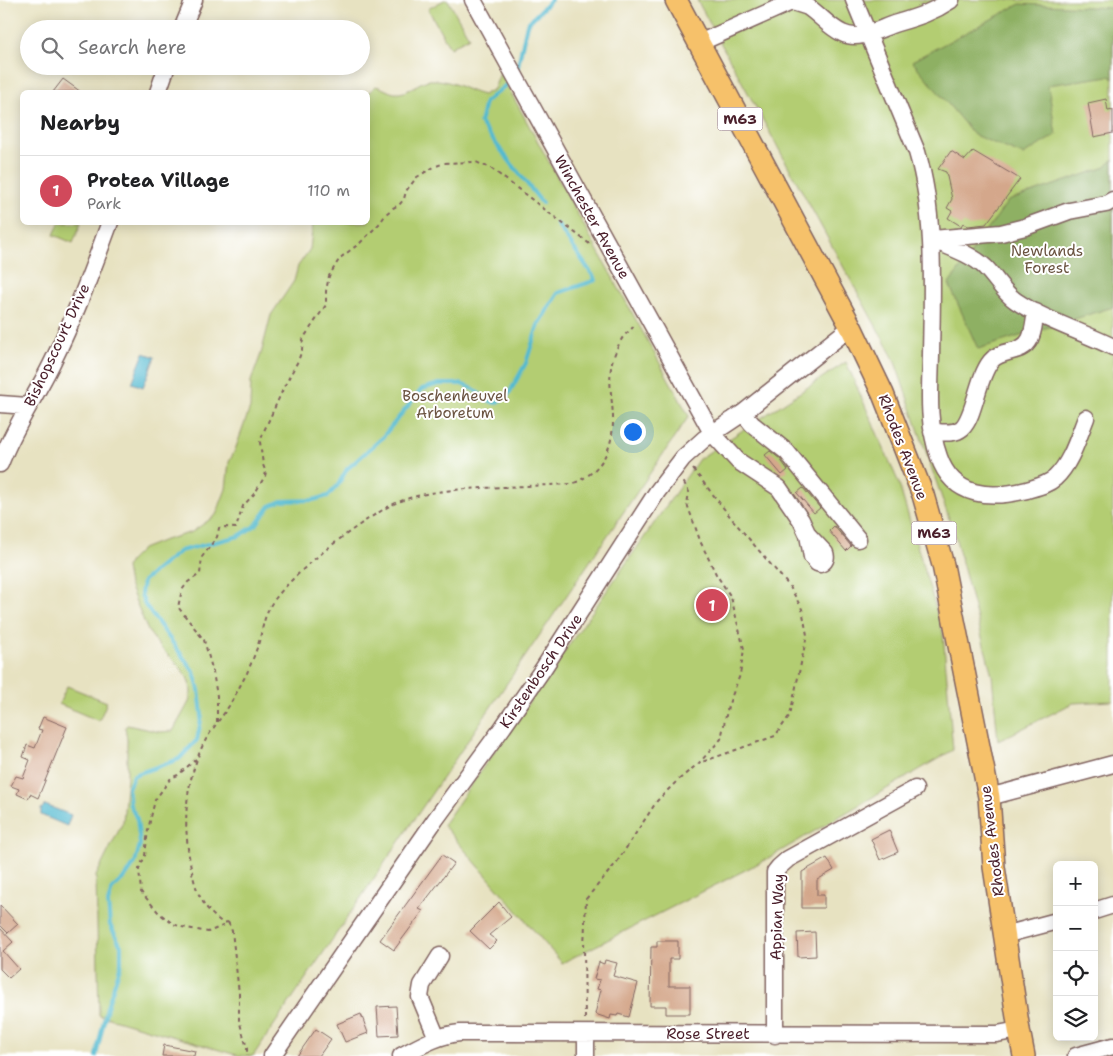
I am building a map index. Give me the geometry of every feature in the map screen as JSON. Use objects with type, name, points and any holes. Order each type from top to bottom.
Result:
[{"type":"main road","name":"Rhodes Avenue","points":[[676,0],[852,327],[883,394],[923,495],[944,565],[989,797],[994,867],[1024,1056]]},
{"type":"street","points":[[186,20],[194,0]]},
{"type":"street","name":"Winchester Avenue","points":[[473,0],[712,433],[738,461],[779,488],[791,504],[808,535]]},
{"type":"street","points":[[854,0],[916,152],[923,174],[931,239],[929,397],[932,432],[938,457],[945,474],[967,490],[980,494],[1014,493],[1046,484],[1055,478],[1072,453],[1086,418]]},
{"type":"street","points":[[700,43],[794,1],[807,7],[842,33],[852,36],[868,34],[896,23],[923,16],[950,0]]},
{"type":"street","points":[[159,90],[164,75]]},
{"type":"street","points":[[931,239],[1001,233],[1025,227],[1069,211],[1111,206]]},
{"type":"street","name":"Bishopscourt Drive","points":[[0,464],[8,444],[50,367],[69,326],[109,225]]},
{"type":"street","points":[[931,239],[973,258],[1016,301],[1113,347]]},
{"type":"street","points":[[932,432],[950,433],[958,431],[964,426],[969,417],[983,374],[991,360],[1000,353],[1020,349],[1026,344],[1031,337],[1036,312]]},
{"type":"street","name":"Kirstenbosch Drive","points":[[272,1056],[435,820],[533,684],[657,492],[679,463],[712,433],[743,413],[852,327]]},
{"type":"street","points":[[0,404],[28,406]]},
{"type":"street","points":[[743,413],[752,424],[787,452],[858,539]]},
{"type":"street","points":[[989,797],[1113,764]]},
{"type":"street","name":"Appian Way","points":[[775,1035],[775,872],[788,859],[914,789]]},
{"type":"street","points":[[1098,910],[1113,905]]},
{"type":"street","points":[[1004,935],[1053,922]]},
{"type":"street","points":[[437,1038],[420,997],[422,985],[440,956]]},
{"type":"street","name":"Rose Street","points":[[401,1056],[437,1038],[460,1033],[997,1034],[1019,1030]]},
{"type":"street","points":[[586,1034],[586,1056]]},
{"type":"street","points":[[1076,1056],[1113,1046]]},
{"type":"path","points":[[217,722],[218,696],[204,640],[180,611],[178,607],[181,595],[188,582],[200,574],[202,557],[217,537],[219,528],[236,528],[243,506],[255,493],[265,476],[266,472],[263,465],[260,442],[284,385],[298,361],[302,350],[302,339],[326,305],[326,284],[340,258],[360,243],[380,223],[386,214],[400,205],[406,191],[417,177],[444,163],[470,161],[492,170],[587,243],[599,248],[609,248]]},
{"type":"path","points":[[228,922],[222,923],[209,912],[201,900],[194,882],[187,849],[185,816],[193,774],[202,747],[229,706],[247,672],[258,644],[266,612],[275,599],[312,561],[386,508],[413,497],[473,489],[572,484],[584,480],[593,473],[605,458],[611,433],[613,417],[610,398],[613,360],[623,337],[634,328],[637,316],[644,312]]},
{"type":"path","points":[[679,463],[732,519],[790,587],[802,609],[806,635],[790,715],[776,736],[699,763]]},
{"type":"path","points":[[586,1034],[584,947],[586,899],[617,862],[657,801],[699,763],[721,739],[728,706],[740,675],[744,649],[731,597],[716,574],[701,543],[687,504],[689,492],[679,463]]},
{"type":"path","points":[[198,758],[178,775],[171,778],[155,800],[148,830],[145,856],[139,869],[141,892],[159,913],[173,924],[182,928],[208,932],[216,930],[228,922]]},
{"type":"path","points":[[228,922],[232,931],[239,992],[239,1020],[247,1048],[247,1056]]},
{"type":"green space","points":[[444,0],[448,0],[469,37],[450,48],[428,9]]},
{"type":"green space","points":[[697,0],[1113,0],[1113,701],[1073,703],[998,741],[992,675],[955,536],[894,359]]},
{"type":"green space","points":[[1020,4],[1113,8],[1113,79],[1109,76],[1048,85],[1056,135],[1023,155],[974,135],[912,61]]},
{"type":"green space","name":"Boschenheuvel Arboretum","points":[[500,73],[689,416],[253,1056],[240,1056],[99,1015],[96,876],[123,822],[127,776],[127,739],[125,727],[127,725],[160,732],[173,731],[189,702],[191,692],[187,677],[148,631],[129,585],[126,568],[142,549],[192,532],[216,515],[226,489],[229,462],[250,408],[251,381],[261,354],[271,315],[294,281],[298,266],[310,249],[313,225],[370,225],[370,91],[376,86],[399,93],[430,80],[444,81],[483,95],[494,89]]},
{"type":"green space","name":"Newlands Forest","points":[[1113,159],[1113,307],[978,349],[949,284],[1008,201],[1106,167]]},
{"type":"green space","points":[[58,225],[80,225],[73,243],[54,235]]},
{"type":"green space","points":[[846,362],[898,481],[943,633],[953,750],[767,859],[562,963],[443,825],[699,459]]},
{"type":"green space","points":[[67,686],[107,702],[99,721],[59,704]]},
{"type":"water","points":[[144,353],[155,357],[143,387],[132,383]]},
{"type":"water","points":[[45,805],[71,815],[67,826],[41,815],[41,809]]},
{"type":"building","points":[[63,79],[78,90],[55,90]]},
{"type":"building","points":[[1106,99],[1108,111],[1113,110],[1113,133],[1094,137],[1088,103]]},
{"type":"building","points":[[951,151],[965,160],[973,151],[1020,179],[986,224],[968,226],[963,223],[961,226],[948,218],[952,211],[947,208],[952,199],[946,172],[938,169]]},
{"type":"building","points":[[770,451],[780,459],[788,470],[782,475],[765,455]]},
{"type":"building","points":[[803,488],[820,508],[814,513],[797,493]]},
{"type":"building","points":[[834,526],[851,546],[846,551],[829,531]]},
{"type":"building","points":[[43,717],[67,727],[38,798],[30,794],[28,799],[17,794],[19,789],[11,786],[16,776],[23,778],[30,760],[23,757],[27,745],[35,748],[42,730],[38,729]]},
{"type":"building","points":[[889,830],[898,852],[880,860],[871,839]]},
{"type":"building","points":[[442,855],[454,863],[419,909],[423,911],[394,950],[380,940]]},
{"type":"building","points":[[827,858],[834,870],[817,880],[817,895],[824,895],[824,908],[802,908],[802,872]]},
{"type":"building","points":[[499,902],[511,917],[489,935],[497,941],[489,949],[470,931]]},
{"type":"building","points":[[0,905],[18,924],[8,933],[0,925]]},
{"type":"building","points":[[0,928],[13,942],[3,951],[19,969],[9,978],[0,969]]},
{"type":"building","points":[[815,932],[816,956],[798,957],[797,933]]},
{"type":"building","points":[[657,941],[678,941],[678,959],[669,959],[669,986],[690,986],[690,1014],[666,1014],[666,1006],[650,1006],[651,947],[657,947]]},
{"type":"building","points":[[605,960],[617,963],[613,976],[638,983],[629,1017],[618,1014],[617,1016],[611,1015],[610,1019],[595,1014],[601,990],[597,989],[600,980],[594,979],[599,962],[604,964]]},
{"type":"building","points":[[396,1006],[398,1035],[379,1036],[377,1007]]},
{"type":"building","points":[[361,1014],[368,1033],[345,1042],[337,1024]]},
{"type":"building","points":[[316,1029],[331,1039],[319,1056],[297,1056]]},
{"type":"building","points":[[164,1045],[195,1051],[194,1056],[162,1056]]},
{"type":"waterway","points":[[517,70],[527,24],[551,0]]},
{"type":"waterway","points":[[512,80],[485,102],[480,123],[542,203]]},
{"type":"waterway","points":[[96,1056],[107,1007],[121,964],[121,946],[110,925],[108,903],[112,889],[126,876],[135,863],[140,844],[137,819],[130,805],[128,788],[134,775],[179,759],[197,740],[202,715],[199,690],[194,672],[145,605],[141,594],[143,581],[180,551],[239,536],[256,525],[270,506],[281,501],[313,500],[328,496],[338,485],[347,469],[381,439],[422,389],[439,384],[461,384],[474,389],[485,399],[495,403],[507,397],[526,363],[538,325],[558,293],[596,280],[557,224]]},
{"type":"place","name":"Protea Village","points":[[712,605]]}]
